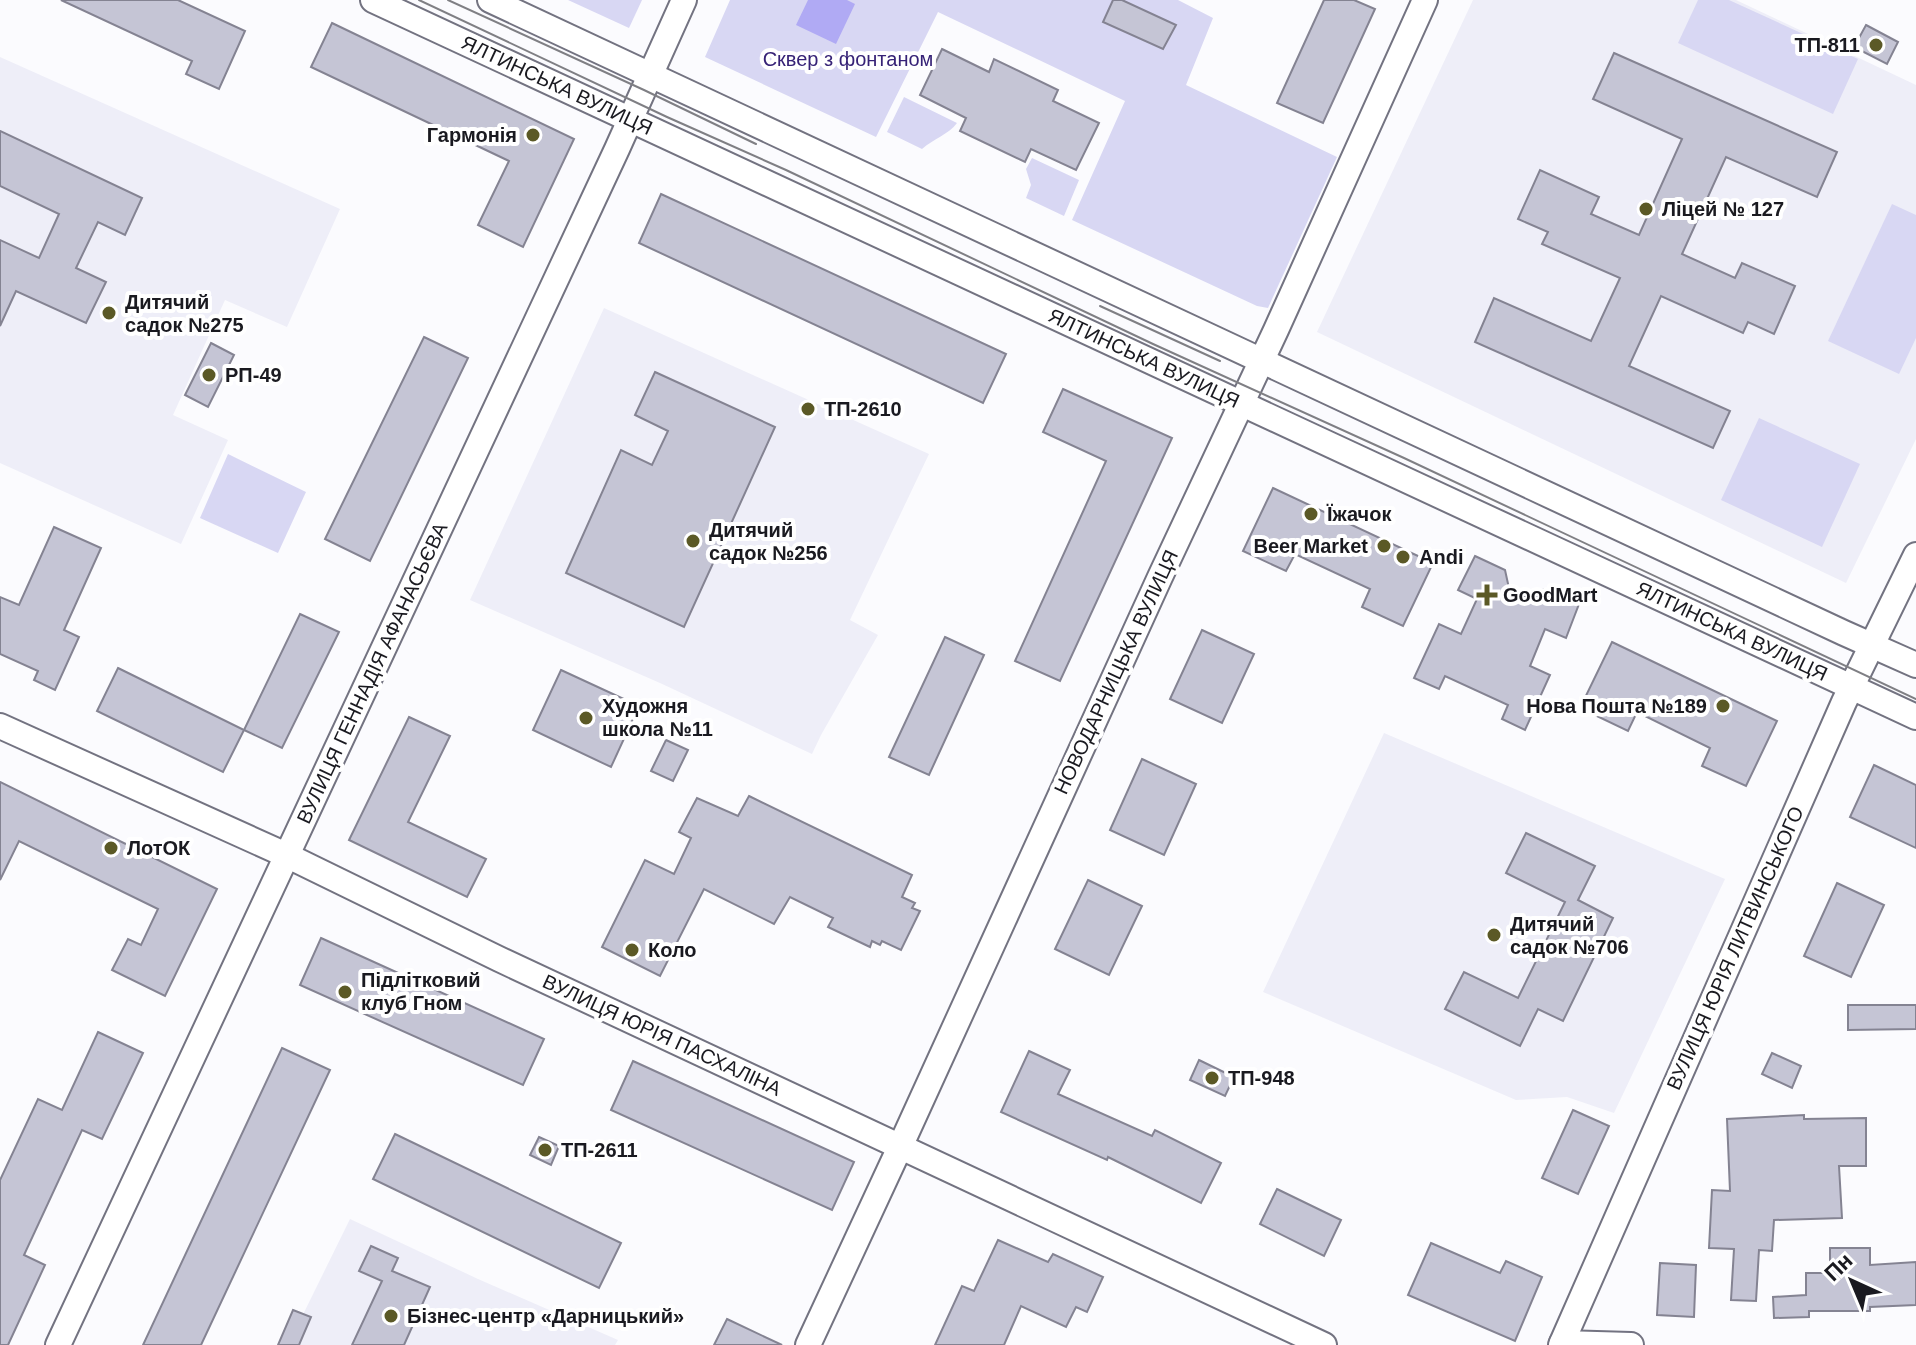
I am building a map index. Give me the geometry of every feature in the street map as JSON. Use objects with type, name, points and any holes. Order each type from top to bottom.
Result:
[{"type":"street","name":"ЯЛТИНСЬКА ВУЛИЦЯ","points":[[373,0],[1916,717]]},
{"type":"street","points":[[490,0],[1916,665]]},
{"type":"street","name":"ВУЛИЦЯ ГЕННАДІЯ АФАНАСЬЄВА","points":[[58,1345],[684,0]]},
{"type":"street","name":"НОВОДАРНИЦЬКА ВУЛИЦЯ","points":[[808,1345],[1425,0]]},
{"type":"street","name":"ВУЛИЦЯ ЮРІЯ ЛИТВИНСЬКОГО","points":[[1561,1344],[1852,686],[1916,555]]},
{"type":"street","name":"ВУЛИЦЯ ЮРІЯ ПАСХАЛІНА","points":[[0,726],[286,855],[499,959],[1324,1345]]},
{"type":"street","points":[[1561,1344],[1631,1345]]},
{"type":"shaded area","points":[[808,0],[847,0],[855,4],[836,44],[796,25]]},
{"type":"shaded area","name":"Ліцей № 127","points":[[1473,0],[1736,0],[1916,85],[1916,439],[1846,583],[1317,332]]},
{"type":"shaded area","name":"Дитячий садок №275","points":[[0,57],[340,209],[287,327],[225,300],[173,415],[228,440],[181,544],[0,463]]},
{"type":"shaded area","name":"Дитячий садок №256","points":[[604,308],[929,454],[850,620],[878,635],[812,754],[470,600]]},
{"type":"shaded area","name":"Дитячий садок №706","points":[[1384,733],[1725,879],[1614,1113],[1567,1097],[1516,1100],[1263,992]]},
{"type":"shaded area","points":[[350,1219],[618,1340],[615,1345],[288,1345]]},
{"type":"green space","points":[[568,0],[642,0],[629,28]]},
{"type":"green space","name":"Сквер з фонтаном","points":[[730,0],[1178,0],[1213,18],[1186,85],[1337,157],[1268,308],[1257,306],[1072,220],[1125,101],[938,12],[876,137],[705,57]]},
{"type":"green space","points":[[1698,0],[1729,0],[1858,59],[1833,114],[1678,43]]},
{"type":"green space","points":[[904,97],[957,123],[922,149],[887,132]]},
{"type":"green space","points":[[1032,158],[1079,180],[1064,216],[1026,198],[1031,185],[1026,169]]},
{"type":"green space","points":[[1892,204],[1916,215],[1916,338],[1899,374],[1828,341]]},
{"type":"green space","points":[[1759,418],[1860,464],[1822,547],[1721,500]]},
{"type":"green space","points":[[228,454],[306,492],[278,553],[200,518]]},
{"type":"building","points":[[61,0],[178,0],[245,31],[219,89],[186,74],[192,61]]},
{"type":"building","points":[[1113,0],[1122,0],[1176,25],[1163,49],[1103,22]]},
{"type":"building","points":[[1324,0],[1354,0],[1375,9],[1323,123],[1277,103]]},
{"type":"building","points":[[332,23],[574,139],[523,247],[478,225],[509,161],[311,67]]},
{"type":"building","name":"ТП-811","points":[[1866,25],[1898,42],[1887,64],[1854,47]]},
{"type":"building","points":[[942,49],[989,72],[994,59],[1058,90],[1053,101],[1099,123],[1076,170],[1031,149],[1025,162],[960,131],[966,118],[920,95]]},
{"type":"building","points":[[1614,53],[1837,152],[1817,197],[1726,157],[1682,254],[1735,278],[1742,263],[1795,286],[1774,334],[1748,322],[1743,333],[1661,296],[1629,366],[1730,411],[1713,448],[1475,342],[1494,298],[1591,341],[1620,278],[1542,244],[1548,232],[1518,219],[1540,170],[1599,197],[1591,214],[1639,235],[1682,139],[1593,99]]},
{"type":"building","points":[[0,131],[142,198],[125,235],[98,222],[76,268],[106,282],[86,323],[16,291],[0,326],[0,240],[39,258],[59,214],[0,186]]},
{"type":"building","points":[[661,194],[1006,354],[983,403],[639,243]]},
{"type":"building","points":[[424,337],[468,358],[370,561],[325,539]]},
{"type":"building","name":"РП-49","points":[[211,343],[234,355],[208,407],[185,395]]},
{"type":"building","points":[[655,372],[775,427],[684,627],[566,573],[621,450],[652,465],[668,431],[635,415]]},
{"type":"building","points":[[1063,389],[1172,438],[1060,681],[1015,661],[1106,461],[1043,432]]},
{"type":"building","points":[[1273,488],[1433,563],[1403,626],[1362,607],[1370,589],[1295,554],[1286,571],[1243,551]]},
{"type":"building","points":[[54,527],[101,548],[64,630],[79,637],[55,690],[34,680],[38,671],[0,654],[0,597],[19,605]]},
{"type":"building","points":[[1475,556],[1505,570],[1512,602],[1545,589],[1579,604],[1566,638],[1545,629],[1530,666],[1550,675],[1525,730],[1502,719],[1508,705],[1445,676],[1439,689],[1414,678],[1439,624],[1461,634],[1477,599],[1458,590]]},
{"type":"building","points":[[300,614],[339,632],[282,748],[244,730]]},
{"type":"building","points":[[1202,630],[1254,654],[1222,723],[1170,699]]},
{"type":"building","points":[[945,637],[984,655],[929,775],[889,757]]},
{"type":"building","points":[[1612,642],[1777,721],[1746,786],[1702,766],[1710,748],[1637,712],[1628,731],[1580,708]]},
{"type":"building","points":[[118,668],[244,730],[223,772],[97,711]]},
{"type":"building","name":"Художня школа №11","points":[[561,670],[639,706],[611,767],[533,730]]},
{"type":"building","points":[[409,717],[450,736],[408,822],[486,859],[467,897],[349,840]]},
{"type":"building","points":[[666,740],[688,750],[673,781],[651,771]]},
{"type":"building","points":[[1142,759],[1196,784],[1164,855],[1110,830]]},
{"type":"building","points":[[1874,765],[1916,785],[1916,848],[1850,817]]},
{"type":"building","points":[[0,782],[217,889],[165,996],[112,970],[128,939],[141,945],[158,909],[19,841],[0,880]]},
{"type":"building","points":[[749,796],[912,875],[902,897],[915,903],[912,908],[920,911],[901,950],[882,941],[880,945],[872,941],[870,947],[828,927],[833,918],[790,897],[774,924],[704,889],[660,976],[602,947],[645,860],[674,874],[691,838],[679,832],[697,798],[738,816]]},
{"type":"building","points":[[1526,833],[1595,866],[1578,900],[1613,918],[1563,1021],[1538,1009],[1520,1046],[1445,1009],[1464,972],[1518,998],[1565,902],[1506,873]]},
{"type":"building","points":[[1088,880],[1142,906],[1109,975],[1055,949]]},
{"type":"building","points":[[1837,883],[1884,905],[1851,977],[1804,956]]},
{"type":"building","points":[[321,938],[544,1039],[523,1085],[300,985]]},
{"type":"building","points":[[1848,1005],[1916,1005],[1916,1029],[1848,1030]]},
{"type":"building","points":[[98,1032],[143,1053],[102,1139],[82,1130],[24,1255],[45,1265],[8,1345],[0,1345],[0,1180],[38,1099],[62,1110]]},
{"type":"building","points":[[282,1048],[330,1070],[201,1345],[143,1345]]},
{"type":"building","points":[[1029,1051],[1070,1070],[1058,1094],[1152,1136],[1155,1130],[1221,1163],[1201,1203],[1108,1157],[1107,1160],[1001,1112]]},
{"type":"building","points":[[1772,1053],[1801,1066],[1792,1088],[1762,1074]]},
{"type":"building","name":"ТП-948","points":[[1199,1060],[1234,1077],[1225,1096],[1190,1080]]},
{"type":"building","points":[[633,1061],[854,1162],[832,1210],[611,1110]]},
{"type":"building","points":[[1573,1110],[1609,1126],[1578,1194],[1542,1178]]},
{"type":"building","points":[[1804,1115],[1804,1119],[1866,1118],[1866,1166],[1839,1166],[1842,1218],[1774,1220],[1772,1251],[1759,1250],[1756,1301],[1731,1300],[1734,1249],[1709,1248],[1712,1190],[1730,1191],[1727,1119]]},
{"type":"building","points":[[395,1134],[621,1243],[599,1288],[373,1179]]},
{"type":"building","name":"ТП-2611","points":[[539,1137],[559,1146],[551,1165],[530,1155]]},
{"type":"building","points":[[1277,1189],[1341,1220],[1324,1256],[1260,1224]]},
{"type":"building","points":[[998,1240],[1048,1262],[1053,1254],[1103,1277],[1087,1312],[1076,1307],[1066,1327],[1021,1306],[1004,1345],[935,1345],[962,1286],[974,1291]]},
{"type":"building","points":[[1431,1243],[1500,1273],[1506,1261],[1542,1277],[1515,1341],[1408,1295]]},
{"type":"building","name":"Бізнес-центр «Дарницький»","points":[[371,1246],[398,1258],[392,1271],[430,1287],[404,1345],[352,1345],[382,1281],[359,1271]]},
{"type":"building","points":[[1830,1248],[1870,1248],[1870,1265],[1916,1262],[1916,1305],[1870,1307],[1870,1311],[1809,1311],[1809,1317],[1774,1318],[1773,1297],[1806,1295],[1806,1273],[1830,1273]]},
{"type":"building","points":[[1660,1263],[1696,1265],[1694,1317],[1657,1315]]},
{"type":"building","points":[[293,1310],[311,1317],[299,1345],[278,1345]]},
{"type":"building","points":[[727,1319],[782,1345],[714,1345]]},
{"type":"tram line","points":[[419,0],[1916,699]]},
{"type":"tram line","points":[[448,0],[756,144]]},
{"type":"tram line","points":[[1100,306],[1220,361]]},
{"type":"place","name":"ТП-811","points":[[1876,45]]},
{"type":"place","name":"Гармонія","points":[[533,135]]},
{"type":"place","name":"Ліцей № 127","points":[[1646,209]]},
{"type":"place","name":"Дитячий садок №275","points":[[109,313]]},
{"type":"place","name":"РП-49","points":[[209,375]]},
{"type":"place","name":"ТП-2610","points":[[808,409]]},
{"type":"place","name":"Їжачок","points":[[1311,514]]},
{"type":"place","name":"Дитячий садок №256","points":[[693,541]]},
{"type":"place","name":"Beer Market","points":[[1384,546]]},
{"type":"place","name":"Andi","points":[[1403,557]]},
{"type":"place","name":"GoodMart","points":[[1487,595]]},
{"type":"place","name":"Нова Пошта №189","points":[[1723,706]]},
{"type":"place","name":"Художня школа №11","points":[[586,718]]},
{"type":"place","name":"ЛотОК","points":[[111,848]]},
{"type":"place","name":"Дитячий садок №706","points":[[1494,935]]},
{"type":"place","name":"Коло","points":[[632,950]]},
{"type":"place","name":"Підлітковий клуб Гном","points":[[345,992]]},
{"type":"place","name":"ТП-948","points":[[1212,1078]]},
{"type":"place","name":"ТП-2611","points":[[545,1150]]},
{"type":"place","name":"Бізнес-центр «Дарницький»","points":[[391,1316]]}]
